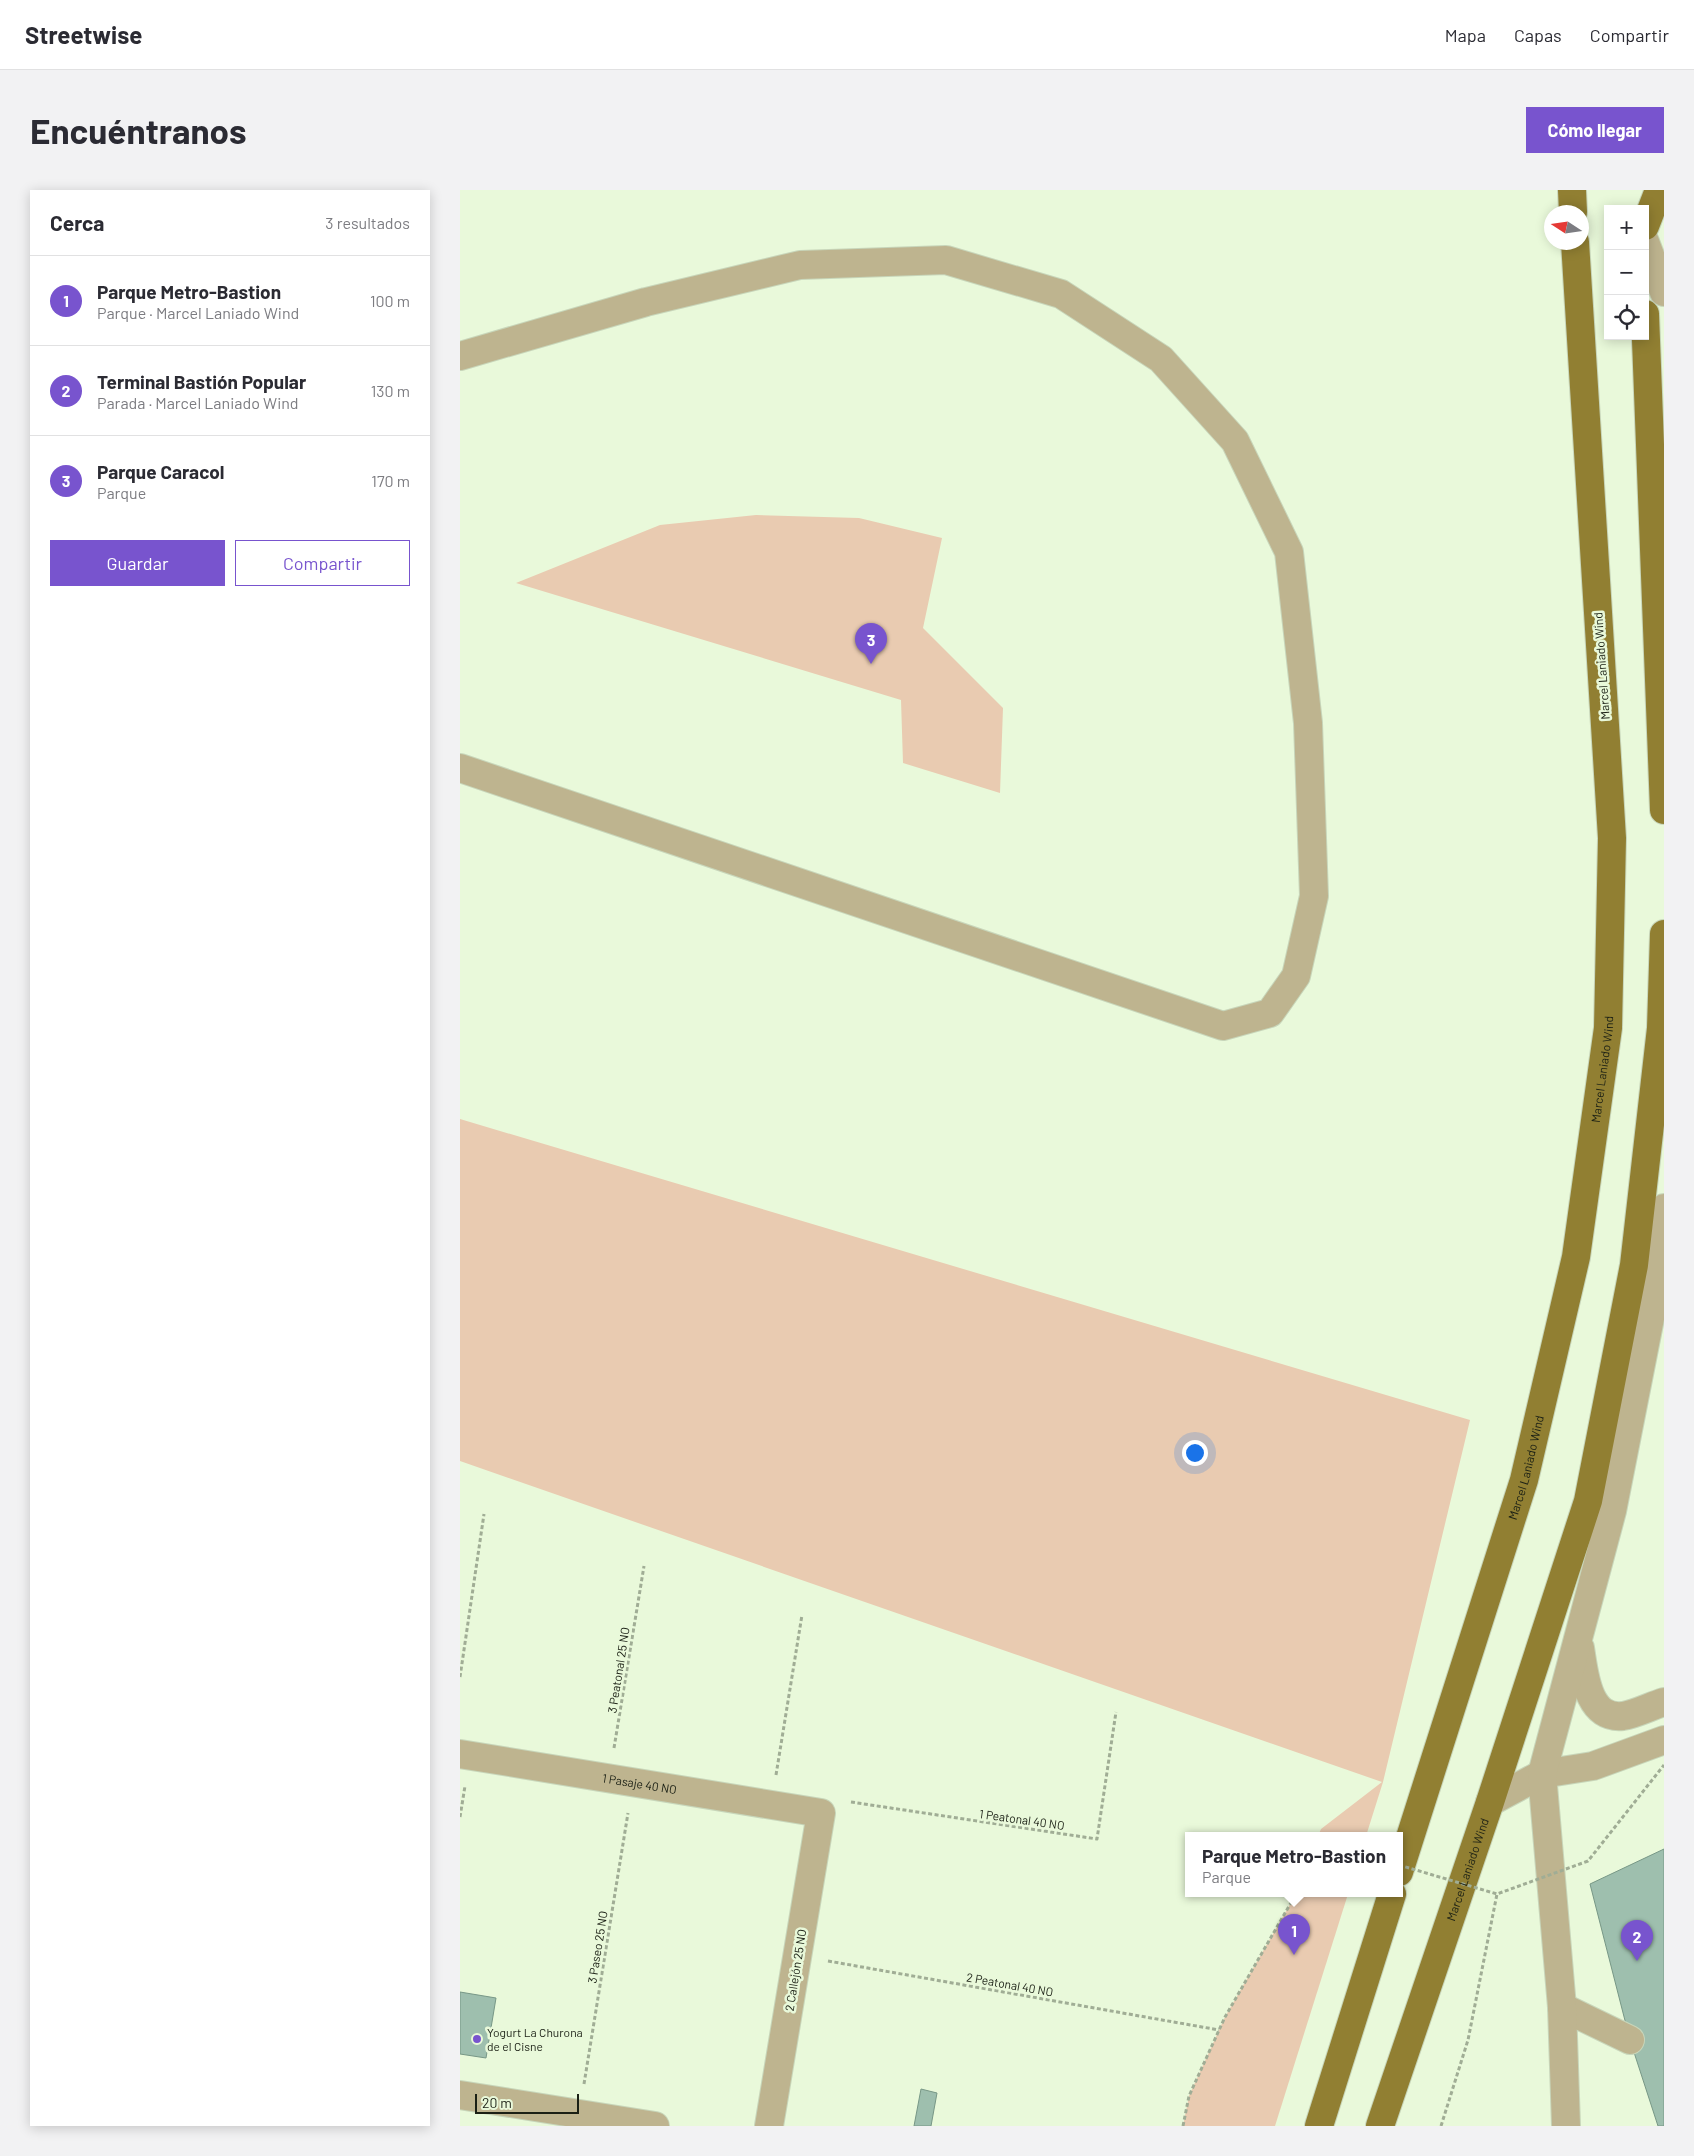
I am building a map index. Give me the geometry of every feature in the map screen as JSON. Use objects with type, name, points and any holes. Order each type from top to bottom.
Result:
[{"type":"main road","points":[[1572,190],[1573,205]]},
{"type":"main road","points":[[1641,190],[1643,205]]},
{"type":"main road","points":[[1649,216],[1659,190]]},
{"type":"main road","name":"Marcel Laniado Wind","points":[[1403,1859],[1524,1480],[1576,1257],[1608,1028],[1612,838],[1575,250]]},
{"type":"main road","points":[[1646,340],[1664,810]]},
{"type":"main road","name":"Marcel Laniado Wind","points":[[1380,2126],[1490,1802],[1590,1491],[1634,1266],[1661,1028],[1664,934]]},
{"type":"main road","points":[[1319,2126],[1391,1897]]},
{"type":"street","points":[[1644,205],[1646,190]]},
{"type":"street","points":[[1648,250],[1664,292]]},
{"type":"street","points":[[460,356],[646,302],[800,265],[946,260],[1061,294],[1161,360],[1236,441],[1289,552],[1308,723],[1314,896],[1296,976],[1286,991],[1270,1013],[1223,1026],[460,768]]},
{"type":"street","points":[[1566,2126],[1562,2007],[1542,1774],[1614,1501],[1653,1303],[1664,1208]]},
{"type":"street","points":[[1578,1637],[1585,1680],[1597,1707],[1609,1714],[1622,1716],[1664,1702]]},
{"type":"street","points":[[1490,1802],[1542,1774],[1593,1766],[1664,1740]]},
{"type":"street","name":"1 Pasaje 40 NO","points":[[460,1754],[821,1813]]},
{"type":"street","name":"2 Callejón 25 NO","points":[[769,2126],[821,1813]]},
{"type":"street","points":[[1562,2007],[1630,2040]]},
{"type":"street","points":[[460,2095],[655,2126]]},
{"type":"path","points":[[460,1677],[484,1514]]},
{"type":"path","name":"3 Peatonal 25 NO","points":[[621,1780],[644,1566]]},
{"type":"path","points":[[771,1805],[802,1615]]},
{"type":"path","name":"1 Peatonal 40 NO","points":[[821,1813],[842,1801],[1097,1838],[1116,1712]]},
{"type":"path","points":[[1403,1866],[1496,1894],[1588,1861],[1664,1764]]},
{"type":"path","name":"3 Paseo 25 NO","points":[[580,2114],[621,1780]]},
{"type":"path","points":[[1441,2126],[1468,2040],[1496,1894]]},
{"type":"path","points":[[1183,2126],[1189,2096],[1218,2030],[1294,1897]]},
{"type":"path","name":"2 Peatonal 40 NO","points":[[798,1956],[1218,2030]]},
{"type":"shaded area","points":[[756,515],[859,518],[942,538],[923,628],[1003,708],[1000,793],[903,763],[901,700],[516,583],[660,525]]},
{"type":"shaded area","points":[[460,1119],[1470,1420],[1383,1782],[1367,1832],[1320,1832],[1321,1829],[1382,1782],[460,1461]]},
{"type":"shaded area","points":[[1294,1897],[1347,1897],[1275,2126],[1183,2126],[1189,2096],[1225,2017]]},
{"type":"building","points":[[1664,1849],[1664,2126],[1658,2126],[1630,2040],[1590,1884]]},
{"type":"building","points":[[460,1992],[496,1998],[486,2058],[460,2054]]},
{"type":"building","points":[[921,2089],[937,2093],[931,2126],[914,2126]]},
{"type":"place","name":"Parque Caracol","points":[[871,664]]},
{"type":"place","name":"Parque Metro-Bastion","points":[[1294,1955]]},
{"type":"place","name":"Terminal Bastión Popular","points":[[1637,1961]]},
{"type":"place","name":"Yogurt La Churona de el Cisne","points":[[477,2039]]}]
